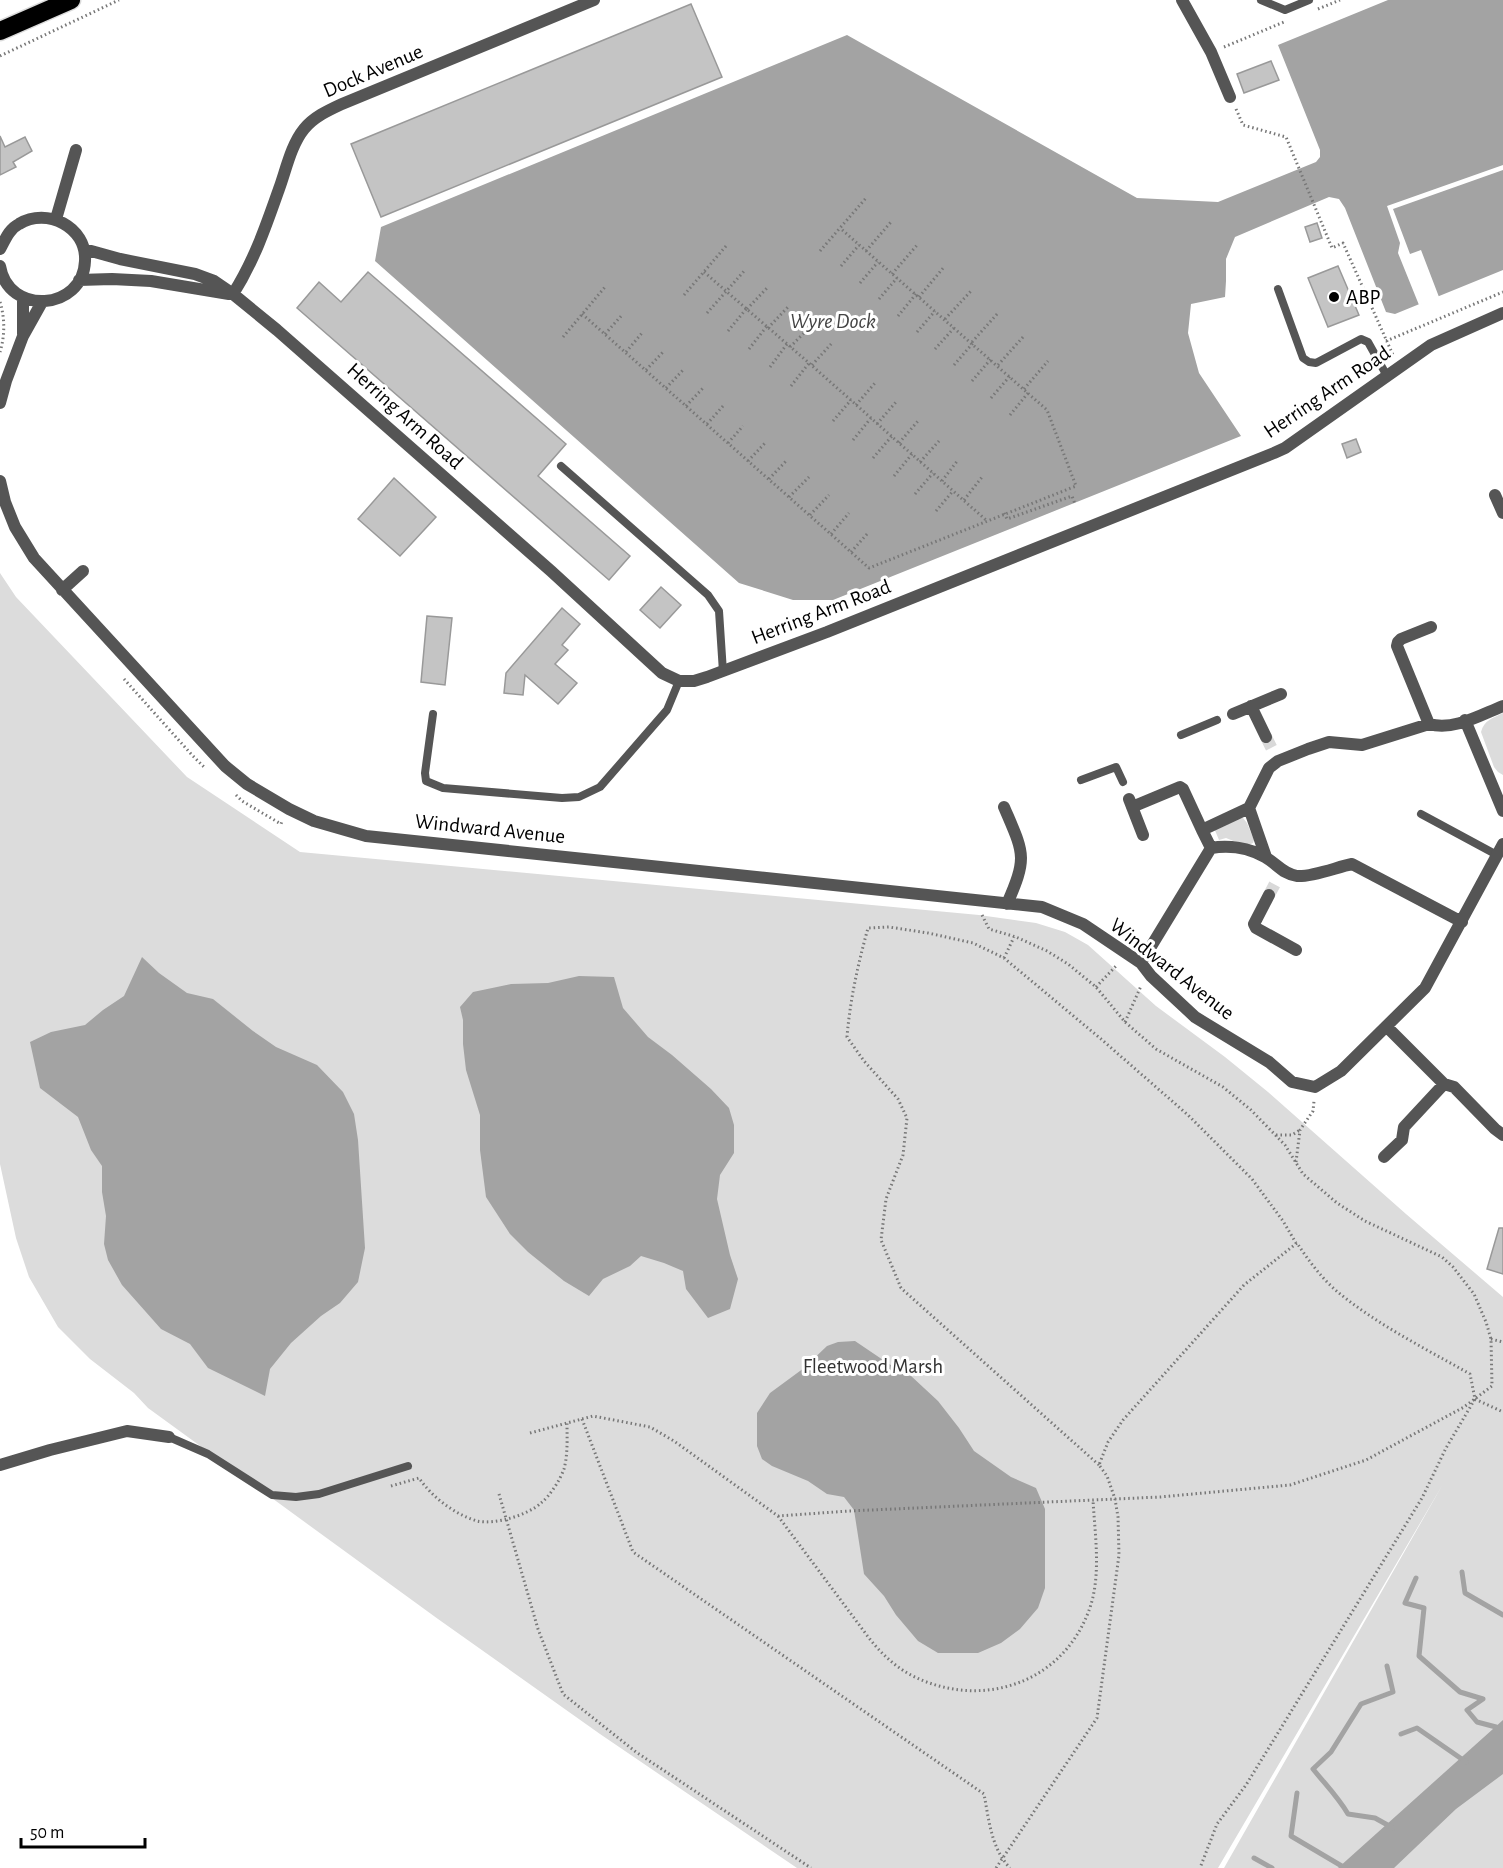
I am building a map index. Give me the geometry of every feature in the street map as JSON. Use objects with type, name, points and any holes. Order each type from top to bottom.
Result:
[{"type":"highway","points":[[0,31],[71,0]]},
{"type":"street","name":"Dock Avenue","points":[[233,294],[246,275],[259,247],[293,148],[302,131],[313,119],[342,104],[594,0]]},
{"type":"street","points":[[1182,0],[1211,52],[1230,97]]},
{"type":"street","points":[[56,219],[76,150]]},
{"type":"street","points":[[0,249],[5,232],[32,218],[44,217],[56,219],[79,237],[84,249],[85,262],[79,280],[67,294],[56,300],[42,302],[23,298],[8,286],[0,267]]},
{"type":"street","name":"Herring Arm Road","points":[[84,249],[120,259],[195,274],[214,281],[233,294],[278,330],[550,571],[642,656],[662,673],[680,681],[694,681],[723,672],[1274,453],[1431,345],[1503,313]]},
{"type":"street","name":"Herring Arm Road","points":[[79,280],[151,281],[233,294]]},
{"type":"street","points":[[23,298],[23,336]]},
{"type":"street","points":[[0,403],[23,336],[42,302]]},
{"type":"street","name":"Windward Avenue","points":[[0,481],[3,503],[23,543],[62,590],[225,766],[268,798],[314,821],[366,836],[1042,908],[1083,924],[1141,963],[1151,976],[1195,1017],[1269,1062],[1292,1082],[1315,1087]]},
{"type":"street","points":[[1495,495],[1503,513]]},
{"type":"street","points":[[62,590],[83,571]]},
{"type":"street","points":[[1429,724],[1397,646],[1401,639],[1431,627]]},
{"type":"street","points":[[1233,714],[1281,694]]},
{"type":"street","points":[[1251,706],[1266,737]]},
{"type":"street","points":[[1202,830],[1249,808],[1276,757],[1329,742],[1362,745],[1429,724],[1440,727],[1451,726],[1503,706]]},
{"type":"street","points":[[1465,720],[1500,793],[1503,811]]},
{"type":"street","points":[[1143,835],[1131,803],[1180,787],[1211,848]]},
{"type":"street","points":[[1004,807],[1023,856],[1019,878],[1008,904]]},
{"type":"street","points":[[1249,808],[1266,857],[1280,875],[1296,876],[1352,864],[1462,922]]},
{"type":"street","points":[[1141,963],[1211,848],[1224,846],[1238,848],[1266,857]]},
{"type":"street","points":[[1315,1087],[1341,1071],[1425,988],[1500,850]]},
{"type":"street","points":[[1269,895],[1254,924],[1256,928],[1296,950]]},
{"type":"street","points":[[1387,1027],[1444,1084],[1454,1087],[1495,1130],[1503,1135]]},
{"type":"street","points":[[1384,1157],[1402,1140],[1404,1127],[1444,1084]]},
{"type":"street","points":[[0,1465],[127,1431],[169,1437]]},
{"type":"lane","points":[[1261,0],[1285,10],[1309,0]]},
{"type":"lane","points":[[1278,289],[1304,358],[1309,362],[1316,363],[1361,339],[1368,342],[1387,376]]},
{"type":"lane","points":[[561,466],[708,595],[719,611],[723,672]]},
{"type":"lane","points":[[433,714],[425,773],[426,781],[443,788],[562,798],[579,797],[600,787],[667,710],[680,681]]},
{"type":"lane","points":[[1181,735],[1217,720]]},
{"type":"lane","points":[[1081,780],[1116,767],[1123,782]]},
{"type":"lane","points":[[1421,814],[1500,850]]},
{"type":"lane","points":[[169,1437],[208,1454],[272,1495],[296,1497],[319,1494],[408,1466]]},
{"type":"path","points":[[0,56],[119,0]]},
{"type":"path","points":[[1211,52],[1255,34]]},
{"type":"path","points":[[1230,97],[1243,125],[1286,137],[1332,249],[1343,243],[1398,368]]},
{"type":"path","points":[[820,251],[866,198]]},
{"type":"path","points":[[866,251],[891,222]]},
{"type":"path","points":[[582,314],[869,568],[1076,486],[1047,410],[840,228]]},
{"type":"path","points":[[892,274],[918,244]]},
{"type":"path","points":[[841,266],[859,245]]},
{"type":"path","points":[[684,295],[726,246]]},
{"type":"path","points":[[860,283],[878,262]]},
{"type":"path","points":[[898,316],[944,267]]},
{"type":"path","points":[[707,313],[745,270]]},
{"type":"path","points":[[704,272],[987,520]]},
{"type":"path","points":[[879,299],[897,278]]},
{"type":"path","points":[[563,337],[605,287]]},
{"type":"path","points":[[728,331],[767,288]]},
{"type":"path","points":[[945,319],[971,291]]},
{"type":"path","points":[[1386,341],[1503,292]]},
{"type":"path","points":[[0,302],[3,312],[3,340],[0,352]]},
{"type":"path","points":[[749,349],[788,307]]},
{"type":"path","points":[[917,332],[935,311]]},
{"type":"path","points":[[954,365],[998,313]]},
{"type":"path","points":[[604,334],[623,314]]},
{"type":"path","points":[[770,368],[789,345],[811,326]]},
{"type":"path","points":[[935,349],[954,328]]},
{"type":"path","points":[[626,352],[642,333]]},
{"type":"path","points":[[998,365],[1023,337]]},
{"type":"path","points":[[791,386],[832,343]]},
{"type":"path","points":[[646,370],[664,351]]},
{"type":"path","points":[[972,381],[991,359]]},
{"type":"path","points":[[1024,389],[1048,361]]},
{"type":"path","points":[[666,388],[684,369]]},
{"type":"path","points":[[991,398],[1010,376]]},
{"type":"path","points":[[856,405],[875,382]]},
{"type":"path","points":[[686,406],[704,387]]},
{"type":"path","points":[[1010,414],[1028,393]]},
{"type":"path","points":[[833,421],[851,400]]},
{"type":"path","points":[[878,424],[896,402]]},
{"type":"path","points":[[707,424],[724,405]]},
{"type":"path","points":[[853,440],[871,418]]},
{"type":"path","points":[[899,443],[918,421]]},
{"type":"path","points":[[728,443],[743,426]]},
{"type":"path","points":[[873,458],[892,436]]},
{"type":"path","points":[[920,462],[939,441]]},
{"type":"path","points":[[748,461],[766,442]]},
{"type":"path","points":[[894,476],[912,454]]},
{"type":"path","points":[[769,479],[787,460]]},
{"type":"path","points":[[942,481],[958,460]]},
{"type":"path","points":[[915,494],[933,473]]},
{"type":"path","points":[[789,497],[809,477]]},
{"type":"path","points":[[963,500],[982,477]]},
{"type":"path","points":[[936,511],[953,491]]},
{"type":"path","points":[[810,515],[829,495]]},
{"type":"path","points":[[1004,513],[1007,519],[1072,496],[1075,504]]},
{"type":"path","points":[[831,534],[849,513]]},
{"type":"path","points":[[851,552],[868,533]]},
{"type":"path","points":[[778,1516],[1160,1497],[1290,1485],[1366,1460],[1464,1407],[1492,1386],[1491,1339],[1486,1322],[1474,1294],[1453,1267],[1442,1257],[1350,1213],[1304,1174],[1275,1135],[1251,1110],[1223,1087],[1156,1049],[1125,1022],[1096,987],[1068,964],[1047,951],[989,929],[975,901]]},
{"type":"path","points":[[996,1868],[1097,1718],[1119,1555],[1118,1517],[1107,1476],[1099,1465],[901,1288],[881,1240],[886,1199],[903,1155],[907,1119],[898,1099],[846,1037],[849,1011],[868,928],[889,927],[928,933],[973,943],[1004,958],[1188,1115],[1252,1179],[1305,1255],[1338,1292],[1381,1322],[1470,1374],[1475,1399],[1446,1448],[1422,1498],[1246,1785],[1218,1824],[1200,1868]]},
{"type":"path","points":[[1004,958],[1014,937]]},
{"type":"path","points":[[1096,987],[1118,965],[1125,953]]},
{"type":"path","points":[[1125,1022],[1141,986],[1151,976]]},
{"type":"path","points":[[1275,1135],[1292,1135],[1300,1130],[1313,1111],[1315,1087]]},
{"type":"path","points":[[1296,1162],[1300,1130]]},
{"type":"path","points":[[1099,1465],[1108,1442],[1123,1420],[1244,1284],[1297,1243]]},
{"type":"path","points":[[1491,1339],[1503,1342]]},
{"type":"path","points":[[1475,1399],[1503,1412]]},
{"type":"path","points":[[530,1433],[593,1416],[650,1427],[674,1441],[778,1516],[883,1655],[908,1673],[925,1681],[976,1692],[1009,1687],[1027,1680],[1054,1661],[1069,1646],[1080,1629],[1092,1602],[1095,1580],[1093,1500]]},
{"type":"path","points":[[582,1419],[633,1552],[984,1794],[992,1837],[1002,1859],[1010,1868]]},
{"type":"path","points":[[384,1488],[419,1478],[426,1489],[449,1508],[478,1521],[507,1521],[541,1504],[554,1488],[563,1470],[568,1444],[567,1423]]},
{"type":"path","points":[[499,1494],[538,1629],[563,1694],[636,1752],[811,1868]]},
{"type":"green space","name":"Fleetwood Marsh","points":[[0,573],[16,597],[187,777],[300,852],[979,915],[1036,923],[1065,932],[1088,945],[1156,1006],[1268,1092],[1503,1297],[1503,1868],[1224,1868],[1443,1484],[1218,1868],[797,1868],[600,1734],[438,1619],[148,1408],[134,1393],[90,1359],[58,1327],[29,1277],[16,1238],[0,1164]]},
{"type":"green space","points":[[1503,713],[1503,775],[1494,767],[1481,732],[1487,722]]},
{"type":"green space","points":[[1240,818],[1247,823],[1254,840],[1253,843],[1246,846],[1226,838],[1219,840],[1214,828]]},
{"type":"water","name":"Wyre Dock","points":[[1388,0],[1503,0],[1503,270],[1395,314],[1386,312],[1345,208],[1339,199],[1329,197],[1235,237],[1226,259],[1225,297],[1191,304],[1188,333],[1199,373],[1241,436],[833,600],[793,600],[739,583],[375,261],[381,227],[847,35],[1137,198],[1218,202],[1316,162],[1320,157],[1320,150],[1278,45]]},
{"type":"water","points":[[142,957],[159,973],[187,993],[213,999],[276,1047],[317,1065],[343,1092],[354,1114],[358,1140],[365,1248],[358,1282],[340,1303],[321,1316],[291,1343],[270,1369],[265,1396],[208,1368],[190,1344],[161,1329],[122,1285],[108,1260],[104,1244],[106,1216],[102,1192],[102,1166],[91,1150],[78,1117],[40,1088],[30,1042],[51,1032],[85,1025],[124,996]]},
{"type":"water","points":[[579,976],[614,977],[623,1008],[648,1037],[711,1089],[729,1108],[734,1125],[734,1153],[720,1175],[717,1199],[738,1279],[730,1309],[708,1318],[686,1289],[683,1271],[641,1256],[630,1266],[603,1279],[589,1296],[564,1281],[528,1252],[510,1234],[486,1197],[480,1150],[480,1115],[466,1070],[460,1007],[473,992],[511,984],[548,983]]},
{"type":"water","points":[[855,1341],[910,1375],[938,1401],[974,1451],[1011,1477],[1036,1488],[1045,1509],[1045,1588],[1038,1608],[1020,1629],[1001,1643],[978,1653],[938,1653],[918,1641],[864,1574],[854,1510],[844,1497],[827,1494],[808,1481],[772,1466],[762,1459],[757,1446],[757,1413],[770,1393],[804,1368],[827,1346],[838,1342]]},
{"type":"water","points":[[1503,1720],[1503,1774],[1456,1809],[1394,1868],[1338,1868]]},
{"type":"pier","points":[[1503,165],[1503,170],[1393,209],[1410,254],[1421,250],[1439,297],[1419,305],[1398,253],[1400,243],[1387,206]]},
{"type":"building","points":[[691,4],[722,77],[381,217],[351,144]]},
{"type":"building","points":[[1271,61],[1279,80],[1244,93],[1237,74]]},
{"type":"building","points":[[0,136],[5,147],[25,137],[32,151],[13,162],[16,167],[0,175]]},
{"type":"building","points":[[1317,223],[1322,238],[1310,242],[1305,227]]},
{"type":"building","name":"ABP","points":[[1338,266],[1359,315],[1328,327],[1308,278]]},
{"type":"building","points":[[368,272],[566,444],[538,476],[630,556],[609,580],[297,308],[319,282],[341,302]]},
{"type":"building","points":[[1356,439],[1361,452],[1347,458],[1342,444]]},
{"type":"building","points":[[394,478],[436,517],[400,556],[358,519]]},
{"type":"building","points":[[661,587],[681,605],[660,628],[640,610]]},
{"type":"building","points":[[562,608],[580,624],[562,645],[568,650],[555,664],[577,683],[558,704],[525,675],[523,695],[504,693],[506,673]]},
{"type":"building","points":[[427,616],[452,618],[445,685],[421,682]]},
{"type":"building","points":[[1499,1228],[1503,1228],[1503,1274],[1487,1269]]},
{"type":"waterway","points":[[1462,1572],[1465,1593],[1503,1615]]},
{"type":"waterway","points":[[1416,1578],[1405,1603],[1424,1608],[1419,1656],[1460,1692],[1483,1699],[1467,1710],[1477,1722],[1503,1731]]},
{"type":"waterway","points":[[1387,1666],[1393,1692],[1361,1704],[1331,1752],[1313,1769],[1348,1814],[1375,1818],[1393,1828]]},
{"type":"waterway","points":[[1401,1734],[1417,1728],[1466,1762]]},
{"type":"waterway","points":[[1297,1793],[1291,1836],[1345,1868]]},
{"type":"waterway","points":[[1254,1858],[1272,1868]]},
{"type":"tunnel","points":[[1266,737],[1274,753]]},
{"type":"tunnel","points":[[1269,895],[1277,880]]},
{"type":"place","name":"ABP","points":[[1334,297]]}]
